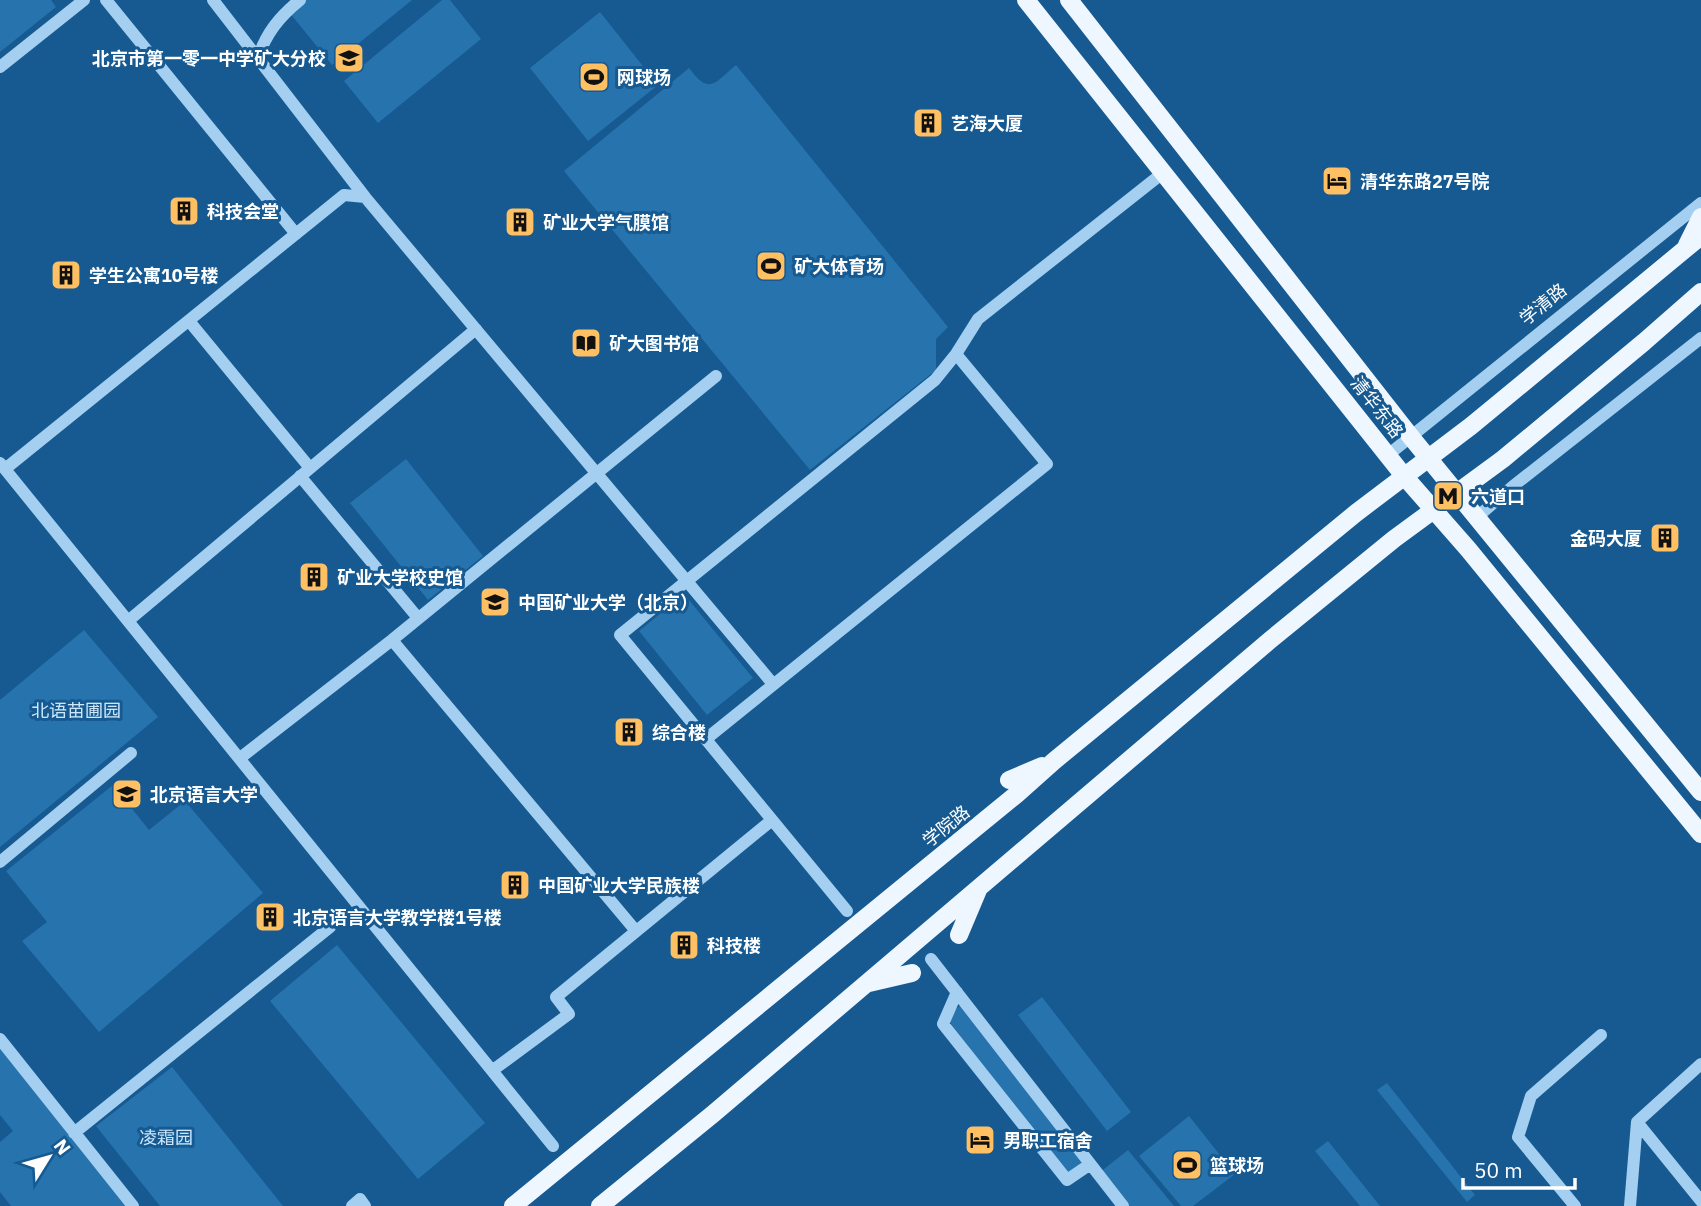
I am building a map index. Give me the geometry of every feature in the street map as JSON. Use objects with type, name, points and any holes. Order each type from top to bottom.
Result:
[{"type":"main road","name":"清华东路","points":[[1026,0],[1404,476],[1435,509],[1701,834]]},
{"type":"main road","name":"清华东路","points":[[1069,0],[1411,437],[1701,792]]},
{"type":"main road","points":[[1684,250],[1701,216]]},
{"type":"main road","points":[[1428,458],[1471,426],[1701,236]]},
{"type":"main road","points":[[600,1206],[713,1114],[1269,641],[1394,539],[1523,442],[1701,292]]},
{"type":"main road","name":"学院路","points":[[513,1206],[1334,531],[1428,458]]},
{"type":"main road","points":[[1009,780],[1055,761]]},
{"type":"main road","points":[[959,935],[978,888]]},
{"type":"main road","points":[[866,983],[912,973]]},
{"type":"street","points":[[0,67],[84,0]]},
{"type":"street","points":[[106,0],[296,234]]},
{"type":"street","points":[[213,0],[365,197],[773,684]]},
{"type":"street","points":[[258,58],[263,43],[281,15],[300,0]]},
{"type":"street","points":[[847,911],[620,635],[935,380],[956,354],[978,318],[1164,172]]},
{"type":"street","points":[[365,197],[344,195],[189,321],[3,466],[553,1146]]},
{"type":"street","name":"学清路","points":[[1388,455],[1701,204]]},
{"type":"street","points":[[189,321],[418,618]]},
{"type":"street","points":[[128,621],[476,329]]},
{"type":"street","points":[[1476,518],[1701,338]]},
{"type":"street","points":[[706,739],[1047,464],[956,354]]},
{"type":"street","points":[[240,758],[391,640],[716,376]]},
{"type":"street","points":[[391,640],[636,931]]},
{"type":"street","points":[[0,862],[131,754]]},
{"type":"street","points":[[493,1070],[569,1014],[556,997],[772,820]]},
{"type":"street","points":[[74,1133],[330,927]]},
{"type":"street","points":[[931,959],[1088,1165],[1123,1206]]},
{"type":"street","points":[[957,992],[943,1024],[1067,1180],[1088,1165]]},
{"type":"street","points":[[1575,1206],[1518,1137],[1531,1096],[1601,1035]]},
{"type":"street","points":[[0,1039],[133,1206]]},
{"type":"street","points":[[1630,1206],[1637,1122],[1701,1064]]},
{"type":"street","points":[[1637,1122],[1701,1201]]},
{"type":"street","points":[[352,1206],[360,1199],[365,1206]]},
{"type":"green space","points":[[0,0],[51,0],[56,7],[0,52]]},
{"type":"green space","points":[[304,0],[412,0],[332,65],[289,12]]},
{"type":"green space","points":[[442,0],[450,0],[481,39],[378,123],[344,81]]},
{"type":"green space","name":"网球场","points":[[600,12],[658,85],[588,141],[530,68]]},
{"type":"green space","name":"矿大体育场","points":[[736,65],[948,327],[936,339],[936,370],[810,470],[564,171],[689,68],[702,82],[712,84]]},
{"type":"green space","points":[[406,459],[483,556],[428,600],[350,503]]},
{"type":"green space","points":[[684,594],[753,678],[707,715],[639,631]]},
{"type":"green space","name":"北语苗圃园","points":[[84,630],[158,717],[0,847],[0,700]]},
{"type":"green space","points":[[113,785],[149,830],[185,801],[263,893],[99,1032],[22,941],[47,922],[6,871]]},
{"type":"green space","points":[[337,945],[485,1123],[418,1179],[270,1001]]},
{"type":"green space","points":[[1042,997],[1131,1112],[1107,1131],[1018,1015]]},
{"type":"green space","points":[[961,1005],[1083,1162],[1066,1176],[946,1017]]},
{"type":"green space","points":[[0,1047],[133,1206],[11,1206],[0,1192],[0,1142],[13,1131],[0,1115]]},
{"type":"green space","name":"凌霜园","points":[[172,1067],[283,1206],[160,1206],[96,1126]]},
{"type":"green space","points":[[1387,1083],[1475,1195],[1467,1202],[1377,1090]]},
{"type":"green space","name":"篮球场","points":[[1189,1116],[1235,1174],[1193,1206],[1181,1206],[1139,1156]]},
{"type":"green space","points":[[1328,1141],[1380,1206],[1360,1206],[1315,1151]]},
{"type":"green space","points":[[1128,1150],[1174,1206],[1128,1206],[1099,1173]]},
{"type":"place","name":"北京市第一零一中学矿大分校","points":[[349,58]]},
{"type":"place","name":"网球场","points":[[594,77]]},
{"type":"place","name":"艺海大厦","points":[[928,123]]},
{"type":"place","name":"清华东路27号院","points":[[1337,181]]},
{"type":"place","name":"科技会堂","points":[[184,211]]},
{"type":"place","name":"矿业大学气膜馆","points":[[520,222]]},
{"type":"place","name":"矿大体育场","points":[[771,266]]},
{"type":"place","name":"学生公寓10号楼","points":[[66,275]]},
{"type":"place","name":"矿大图书馆","points":[[586,343]]},
{"type":"place","name":"六道口","points":[[1448,496]]},
{"type":"place","name":"金码大厦","points":[[1665,538]]},
{"type":"place","name":"矿业大学校史馆","points":[[314,577]]},
{"type":"place","name":"中国矿业大学（北京）","points":[[495,602]]},
{"type":"place","name":"综合楼","points":[[629,732]]},
{"type":"place","name":"北京语言大学","points":[[127,794]]},
{"type":"place","name":"中国矿业大学民族楼","points":[[515,885]]},
{"type":"place","name":"北京语言大学教学楼1号楼","points":[[270,917]]},
{"type":"place","name":"科技楼","points":[[684,945]]},
{"type":"place","name":"男职工宿舍","points":[[980,1140]]},
{"type":"place","name":"篮球场","points":[[1187,1165]]}]
